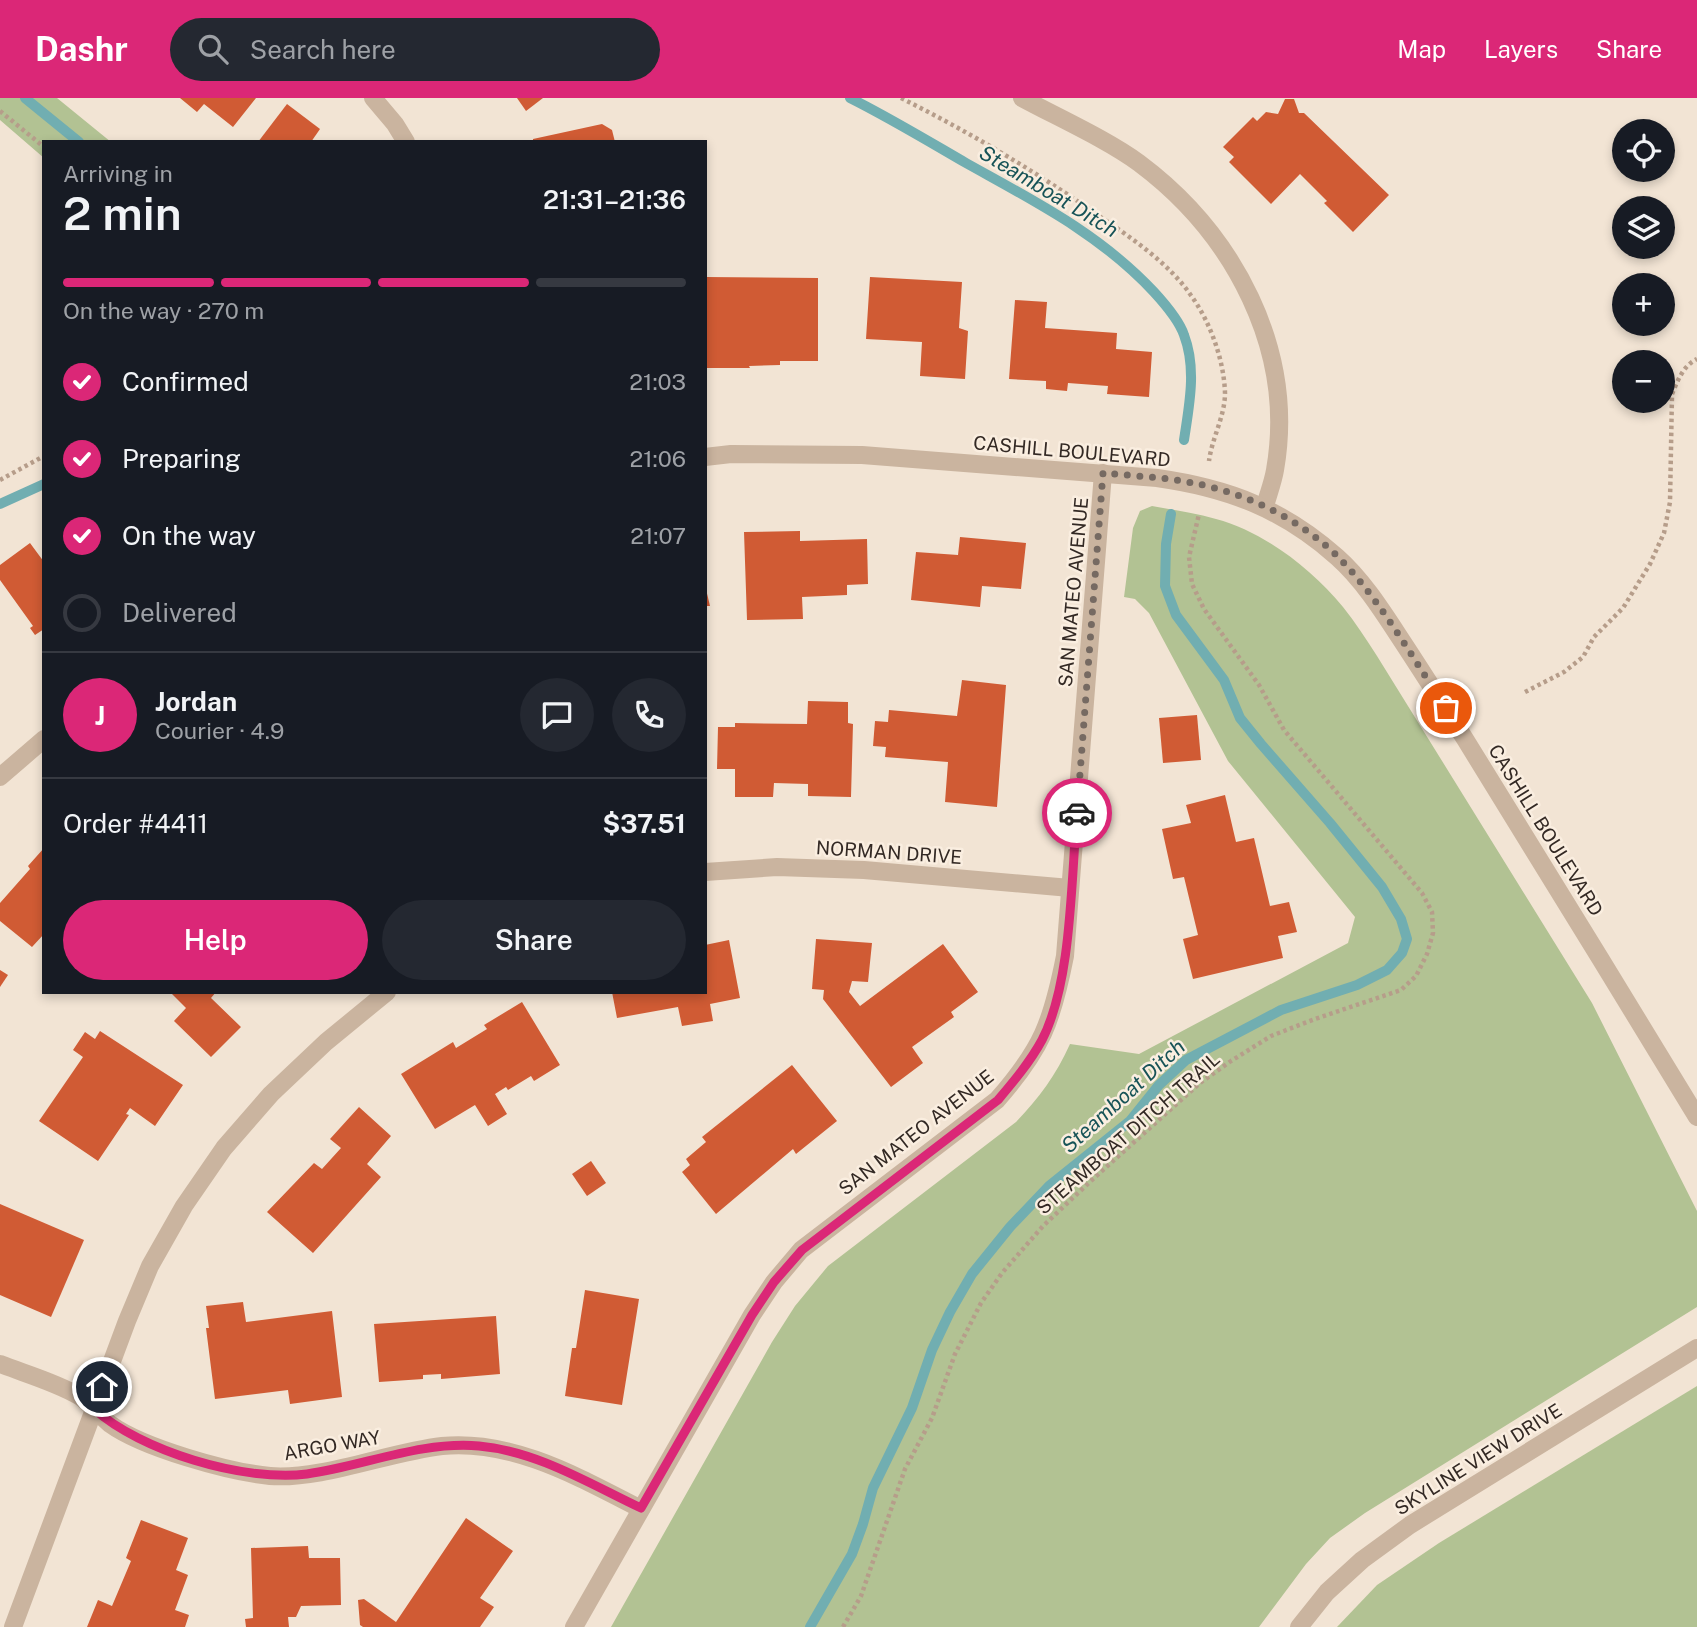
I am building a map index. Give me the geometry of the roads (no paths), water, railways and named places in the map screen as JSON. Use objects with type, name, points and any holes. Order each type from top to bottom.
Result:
[{"type":"street","points":[[373,98],[405,140]]},
{"type":"street","points":[[1022,98],[1138,162],[1176,195],[1210,230],[1236,268],[1256,310],[1270,351],[1278,400],[1275,471],[1265,506]]},
{"type":"street","name":"CASHILL BOULEVARD","points":[[707,457],[745,454],[862,455],[1103,473],[1204,486],[1265,506],[1293,522],[1341,560],[1386,617],[1496,789],[1697,1117]]},
{"type":"street","name":"SAN MATEO AVENUE","points":[[574,1627],[752,1315],[774,1282],[802,1250],[998,1100],[1024,1070],[1043,1038],[1056,1000],[1065,956],[1103,473]]},
{"type":"street","points":[[0,777],[42,741]]},
{"type":"street","name":"NORMAN DRIVE","points":[[707,872],[777,867],[864,870],[1070,888]]},
{"type":"street","points":[[13,1627],[150,1266],[184,1206],[224,1148],[280,1086],[326,1042],[385,994]]},
{"type":"street","name":"SKYLINE VIEW DRIVE","points":[[1299,1627],[1327,1592],[1362,1560],[1410,1525],[1697,1348]]},
{"type":"street","name":"ARGO WAY","points":[[0,1364],[81,1397],[111,1425],[138,1439],[234,1470],[272,1476],[307,1474],[443,1446],[480,1446],[563,1470],[641,1508]]},
{"type":"waterway","name":"Steamboat Ditch","points":[[25,98],[77,140]]},
{"type":"waterway","name":"Steamboat Ditch","points":[[850,98],[1065,220],[1111,253],[1154,292],[1179,324],[1188,348],[1191,388],[1184,440]]},
{"type":"waterway","name":"Steamboat Ditch","points":[[0,504],[42,485]]},
{"type":"waterway","name":"Steamboat Ditch","points":[[810,1627],[852,1554],[873,1488],[912,1408],[932,1350],[950,1312],[972,1274],[1010,1227],[1049,1186],[1130,1121],[1159,1085],[1186,1060],[1281,1010],[1357,985],[1387,970],[1402,953],[1407,939],[1401,919],[1382,887],[1240,718],[1224,680],[1176,615],[1165,586],[1166,544],[1171,514]]}]
